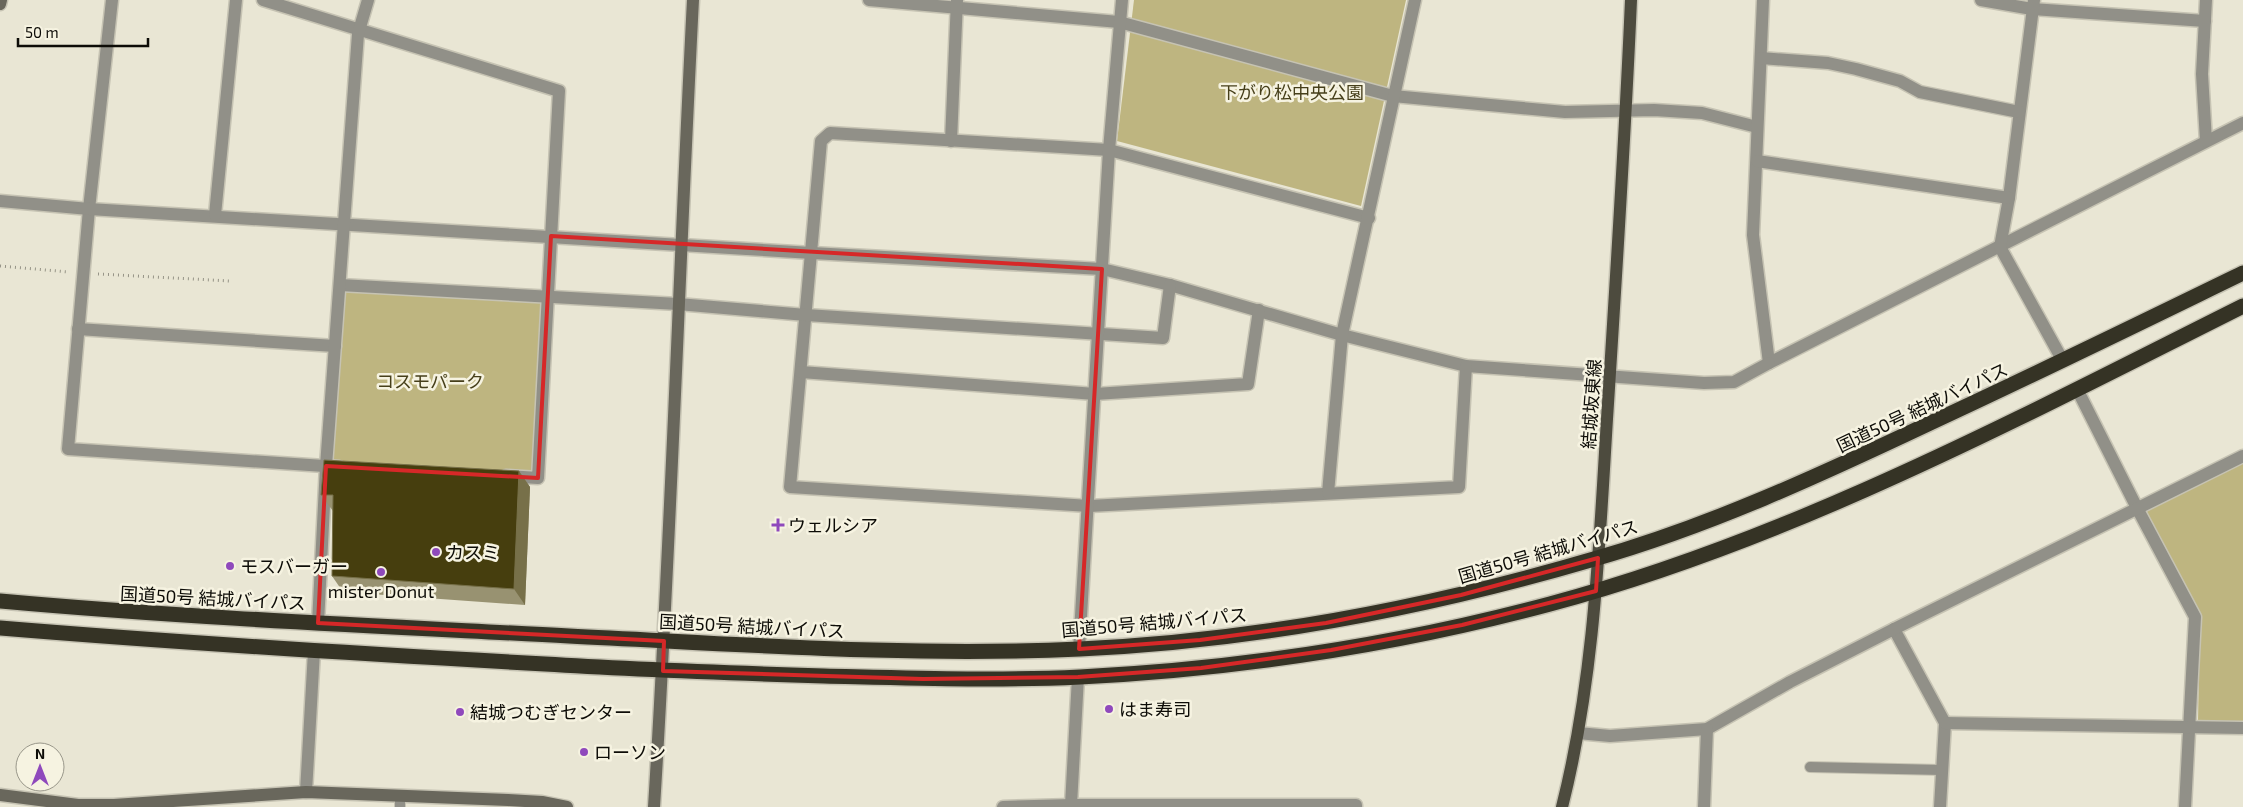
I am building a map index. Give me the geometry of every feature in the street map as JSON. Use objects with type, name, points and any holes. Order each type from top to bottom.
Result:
[{"type":"highway","name":"国道50号 結城バイパス","points":[[0,602],[161,615],[898,650],[1079,649],[1200,640],[1326,623],[1461,595],[1643,544],[1828,472],[2063,361],[2243,273]]},
{"type":"highway","points":[[0,628],[314,652],[663,671],[924,679],[1078,677],[1201,668],[1331,650],[1462,625],[1548,604],[1596,591],[1739,541],[1821,508],[1911,468],[2078,389],[2243,306]]},
{"type":"main road","name":"結城坂東線","points":[[1562,807],[1578,733],[1596,591],[1627,111],[1631,0]]},
{"type":"street","points":[[0,4],[1,0]]},
{"type":"street","points":[[112,0],[89,209],[68,449],[354,468]]},
{"type":"street","points":[[216,215],[236,0]]},
{"type":"street","points":[[263,0],[559,91],[538,478],[490,475]]},
{"type":"street","points":[[318,623],[326,466],[359,30],[368,0]]},
{"type":"street","points":[[654,807],[663,671],[680,245],[693,0]]},
{"type":"street","points":[[869,0],[957,4],[1119,22],[1392,96],[1565,112],[1654,110],[1702,113],[1757,127]]},
{"type":"street","points":[[1079,649],[1109,150],[1122,0]]},
{"type":"street","points":[[1328,494],[1342,335],[1369,218],[1392,96],[1415,0]]},
{"type":"street","points":[[1763,0],[1753,235],[1769,363]]},
{"type":"street","points":[[1981,0],[2205,21]]},
{"type":"street","points":[[2206,0],[2202,74],[2206,141]]},
{"type":"street","points":[[952,141],[957,4]]},
{"type":"street","points":[[2033,4],[2009,198],[2000,247],[2063,361]]},
{"type":"street","points":[[1760,58],[1828,63],[1900,81],[1920,92],[2019,112]]},
{"type":"street","points":[[0,201],[89,209],[216,215],[680,245],[1102,269],[1170,285],[1342,335],[1466,366],[1704,383],[1734,382],[2243,123]]},
{"type":"street","points":[[1369,218],[1109,150],[830,134],[821,141],[790,488],[1089,506],[1459,487],[1466,366]]},
{"type":"street","points":[[1757,160],[2009,198]]},
{"type":"street","points":[[340,285],[678,304],[806,315],[1163,338],[1170,285]]},
{"type":"street","points":[[801,372],[1095,394],[1248,384],[1259,310]]},
{"type":"street","points":[[78,330],[335,346]]},
{"type":"street","points":[[2078,389],[2136,508],[2195,617],[2185,807]]},
{"type":"street","points":[[1578,733],[1610,736],[1707,729],[1790,682],[1894,629],[2243,456]]},
{"type":"street","points":[[1894,629],[1945,723],[1940,807]]},
{"type":"street","points":[[306,792],[314,652]]},
{"type":"street","points":[[1071,805],[1078,677]]},
{"type":"street","points":[[1945,723],[2243,728]]},
{"type":"street","points":[[1704,807],[1707,729]]},
{"type":"street","points":[[0,795],[78,805],[114,805],[306,792],[400,801],[542,802],[567,807]]},
{"type":"street","points":[[1003,807],[1356,804],[1356,807]]},
{"type":"lane","points":[[1810,767],[1942,770]]},
{"type":"path","points":[[0,266],[73,272]]},
{"type":"path","points":[[92,273],[230,281]]},
{"type":"highlighted area","points":[[551,236],[1102,269],[1079,649],[1200,640],[1326,623],[1461,595],[1598,558],[1596,591],[1462,625],[1331,650],[1201,668],[1078,677],[923,679],[663,671],[664,641],[318,623],[326,466],[538,478]]},
{"type":"green space","name":"下がり松中央公園","points":[[1134,0],[1406,0],[1361,206],[1117,141]]},
{"type":"green space","name":"コスモパーク","points":[[345,291],[542,302],[535,474],[332,461]]},
{"type":"green space","points":[[2243,462],[2243,722],[2198,721],[2200,614],[2145,510]]},
{"type":"building","name":"カスミ","points":[[324,460],[519,471],[514,589],[332,576],[333,495],[321,495]]},
{"type":"place","name":"ウェルシア","points":[[778,525]]},
{"type":"place","name":"カスミ","points":[[436,552]]},
{"type":"place","name":"モスバーガー","points":[[230,566]]},
{"type":"place","name":"mister Donut","points":[[381,572]]},
{"type":"place","name":"はま寿司","points":[[1109,709]]},
{"type":"place","name":"結城つむぎセンター","points":[[460,712]]},
{"type":"place","name":"ローソン","points":[[584,752]]}]
